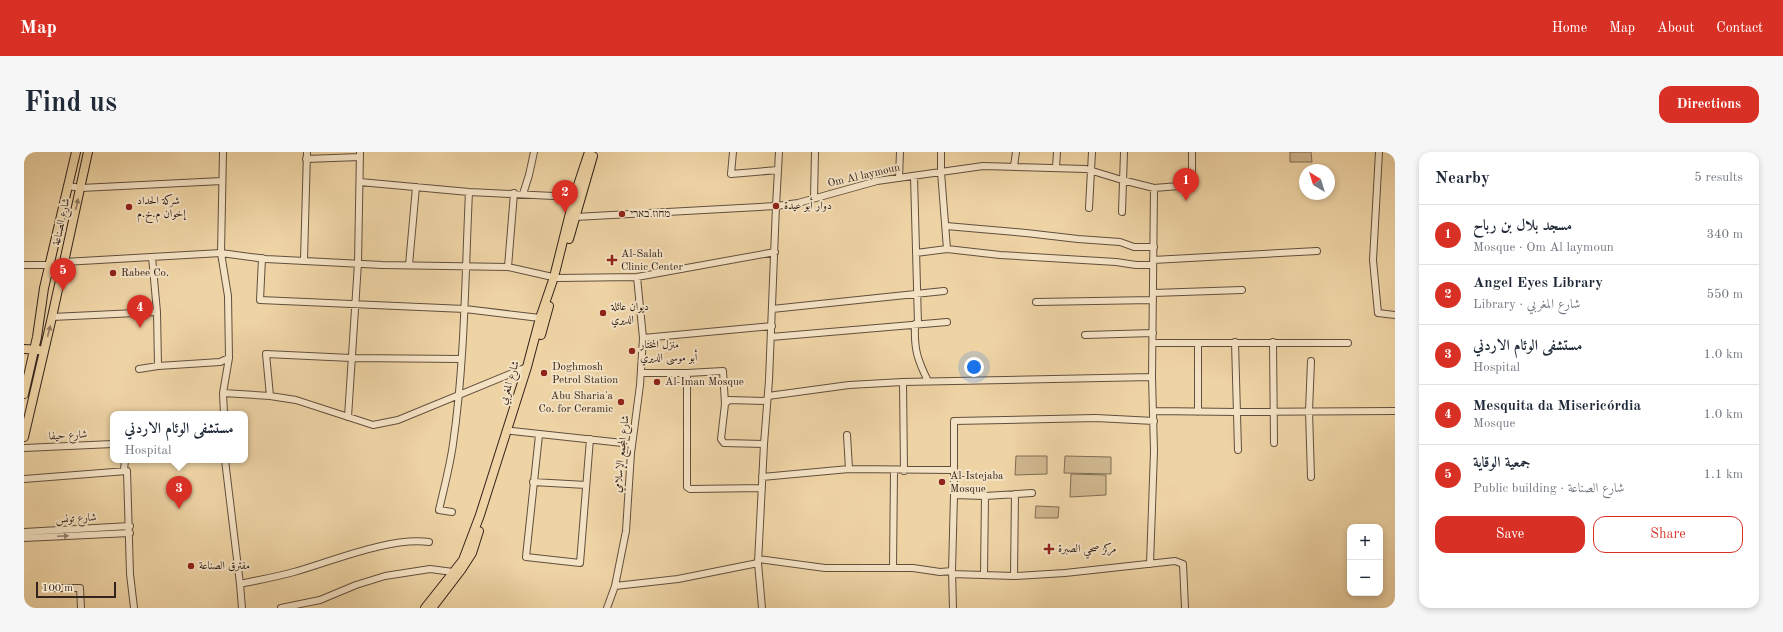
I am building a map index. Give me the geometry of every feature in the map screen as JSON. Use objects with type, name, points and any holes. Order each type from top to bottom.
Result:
[{"type":"main road","name":"شارع الصناعة","points":[[24,394],[28,359],[34,349],[49,265],[76,152]]},
{"type":"main road","name":"شارع الصناعة","points":[[24,437],[88,152]]},
{"type":"main road","name":"شارع المغربي","points":[[425,608],[463,560],[476,526],[527,367],[540,318],[556,278],[574,197],[589,152]]},
{"type":"main road","name":"شارع المغربي","points":[[432,608],[472,553],[512,431],[594,152]]},
{"type":"main road","points":[[24,349],[44,350]]},
{"type":"main road","points":[[28,359],[42,360]]},
{"type":"street","points":[[223,152],[221,253],[228,296],[229,358],[223,393],[224,411]]},
{"type":"street","points":[[304,260],[307,152]]},
{"type":"street","points":[[523,194],[530,175],[534,152]]},
{"type":"street","points":[[733,152],[731,174],[778,170]]},
{"type":"street","points":[[762,608],[758,561],[772,326],[779,152]]},
{"type":"street","points":[[814,198],[815,152]]},
{"type":"street","points":[[900,152],[900,178]]},
{"type":"street","points":[[941,152],[941,172],[947,249]]},
{"type":"street","points":[[1014,166],[1016,152]]},
{"type":"street","points":[[1056,167],[1058,152]]},
{"type":"street","points":[[1089,208],[1092,152]]},
{"type":"street","points":[[1122,212],[1124,152]]},
{"type":"street","name":"Om Al laymoun","points":[[575,217],[776,206],[814,198],[877,181],[983,166],[1056,167],[1091,171],[1154,188],[1192,185],[1192,152]]},
{"type":"street","points":[[1379,152],[1373,260],[1378,313],[1395,315]]},
{"type":"street","points":[[306,159],[360,155],[358,263],[348,417]]},
{"type":"street","points":[[914,176],[916,253],[916,324],[914,341],[917,360],[928,381]]},
{"type":"street","points":[[68,186],[81,188],[222,181]]},
{"type":"street","points":[[360,182],[469,192],[574,197]]},
{"type":"street","points":[[409,265],[416,187]]},
{"type":"street","points":[[1150,564],[1154,421],[1152,377],[1154,188]]},
{"type":"street","points":[[452,512],[439,510],[453,446],[462,359],[469,192]]},
{"type":"street","points":[[508,267],[514,193]]},
{"type":"street","points":[[946,226],[1026,232],[1078,239],[1120,242],[1134,247],[1154,247]]},
{"type":"street","points":[[916,253],[947,249],[1000,255],[1056,257],[1136,265],[1153,262],[1317,251]]},
{"type":"street","points":[[64,262],[221,253],[262,258],[358,263],[508,267],[556,278],[637,276],[775,252]]},
{"type":"street","points":[[152,257],[157,312],[158,366]]},
{"type":"street","points":[[262,258],[260,300],[465,309],[540,318]]},
{"type":"street","points":[[24,265],[49,265]]},
{"type":"street","name":"شارع المجمع الإسلامي","points":[[607,608],[615,586],[626,531],[632,444],[641,373],[643,338],[637,276]]},
{"type":"street","points":[[1153,293],[1242,290]]},
{"type":"street","points":[[772,309],[944,291]]},
{"type":"street","points":[[1036,302],[1153,300]]},
{"type":"street","points":[[52,317],[157,312]]},
{"type":"street","points":[[771,337],[947,322]]},
{"type":"street","points":[[643,338],[772,326]]},
{"type":"street","points":[[1085,335],[1153,333]]},
{"type":"street","points":[[1235,342],[1238,450]]},
{"type":"street","points":[[1273,342],[1274,443]]},
{"type":"street","points":[[1153,343],[1348,343]]},
{"type":"street","points":[[1198,343],[1198,412]]},
{"type":"street","points":[[270,396],[266,354],[351,358],[462,359]]},
{"type":"street","points":[[139,369],[158,366],[220,362],[229,358]]},
{"type":"street","points":[[1311,361],[1309,411],[1312,476]]},
{"type":"street","points":[[223,393],[270,396],[296,400],[373,425],[398,420],[527,367]]},
{"type":"street","points":[[641,373],[723,371],[725,404],[722,442],[764,444]]},
{"type":"street","points":[[687,373],[687,487],[690,490],[762,488]]},
{"type":"street","points":[[725,404],[729,400],[767,398],[849,385],[928,381],[1152,377]]},
{"type":"street","points":[[903,382],[904,471]]},
{"type":"street","points":[[1154,411],[1395,411]]},
{"type":"street","points":[[953,608],[954,421],[1096,418],[1154,421]]},
{"type":"street","points":[[512,431],[632,444]]},
{"type":"street","points":[[539,435],[526,557],[580,563],[590,439]]},
{"type":"street","points":[[846,435],[849,469]]},
{"type":"street","name":"شارع حيفا","points":[[24,448],[110,444]]},
{"type":"street","points":[[125,463],[124,470],[127,471],[130,529],[130,574],[134,608]]},
{"type":"street","points":[[225,463],[242,608]]},
{"type":"street","points":[[762,478],[849,469],[894,471],[953,470]]},
{"type":"street","points":[[24,479],[124,470]]},
{"type":"street","points":[[893,568],[894,471]]},
{"type":"street","points":[[534,482],[586,485]]},
{"type":"street","points":[[954,495],[985,496],[1032,493]]},
{"type":"street","points":[[1014,576],[1015,494]]},
{"type":"street","points":[[984,574],[985,496]]},
{"type":"street","name":"شارع تونس","points":[[24,532],[130,529]]},
{"type":"street","name":"شارع تونس","points":[[24,538],[130,529]]},
{"type":"street","points":[[240,584],[293,572],[359,552],[406,542],[429,542]]},
{"type":"street","points":[[615,586],[678,579],[758,561],[825,568],[913,568],[952,573],[1014,576],[1065,574],[1175,561],[1183,564],[1185,608]]},
{"type":"street","points":[[280,608],[320,600],[356,585],[384,576],[430,569],[453,572]]},
{"type":"street","points":[[52,588],[80,588],[81,608]]},
{"type":"shaded area","points":[[1290,152],[1311,152],[1312,162],[1290,162]]},
{"type":"shaded area","points":[[1016,456],[1047,456],[1047,474],[1015,475]]},
{"type":"shaded area","points":[[1065,456],[1111,457],[1111,474],[1064,473]]},
{"type":"shaded area","points":[[1071,474],[1106,475],[1106,495],[1070,497]]},
{"type":"shaded area","points":[[1036,506],[1059,507],[1058,518],[1035,518]]},
{"type":"place","name":"مسجد بلال بن رباح","points":[[1186,201]]},
{"type":"place","name":"دوار أبو عيدة","points":[[776,206]]},
{"type":"place","name":"شركة الحداد إخوان م.خ.م","points":[[129,207]]},
{"type":"place","name":"Angel Eyes Library","points":[[565,213]]},
{"type":"place","name":"מחוז בארי","points":[[622,214]]},
{"type":"place","name":"Al-Salah Clinic Center","points":[[612,260]]},
{"type":"place","name":"Rabee Co.","points":[[113,273]]},
{"type":"place","name":"جمعية الوقاية","points":[[63,291]]},
{"type":"place","name":"ديوان عائلة الديري","points":[[603,313]]},
{"type":"place","name":"Mesquita da Misericórdia","points":[[140,328]]},
{"type":"place","name":"منزل المختار أبو موسى الديري","points":[[632,351]]},
{"type":"place","name":"Doghmosh Petrol Station","points":[[544,373]]},
{"type":"place","name":"Al-Iman Mosque","points":[[657,382]]},
{"type":"place","name":"Abu Sharia'a Co. for Ceramic","points":[[621,402]]},
{"type":"place","name":"Al-Istejaba Mosque","points":[[942,482]]},
{"type":"place","name":"مستشفى الوئام الاردني","points":[[179,509]]},
{"type":"place","name":"مركز صحي الصبرة","points":[[1049,549]]},
{"type":"place","name":"مفترق الصناعة","points":[[191,566]]}]
